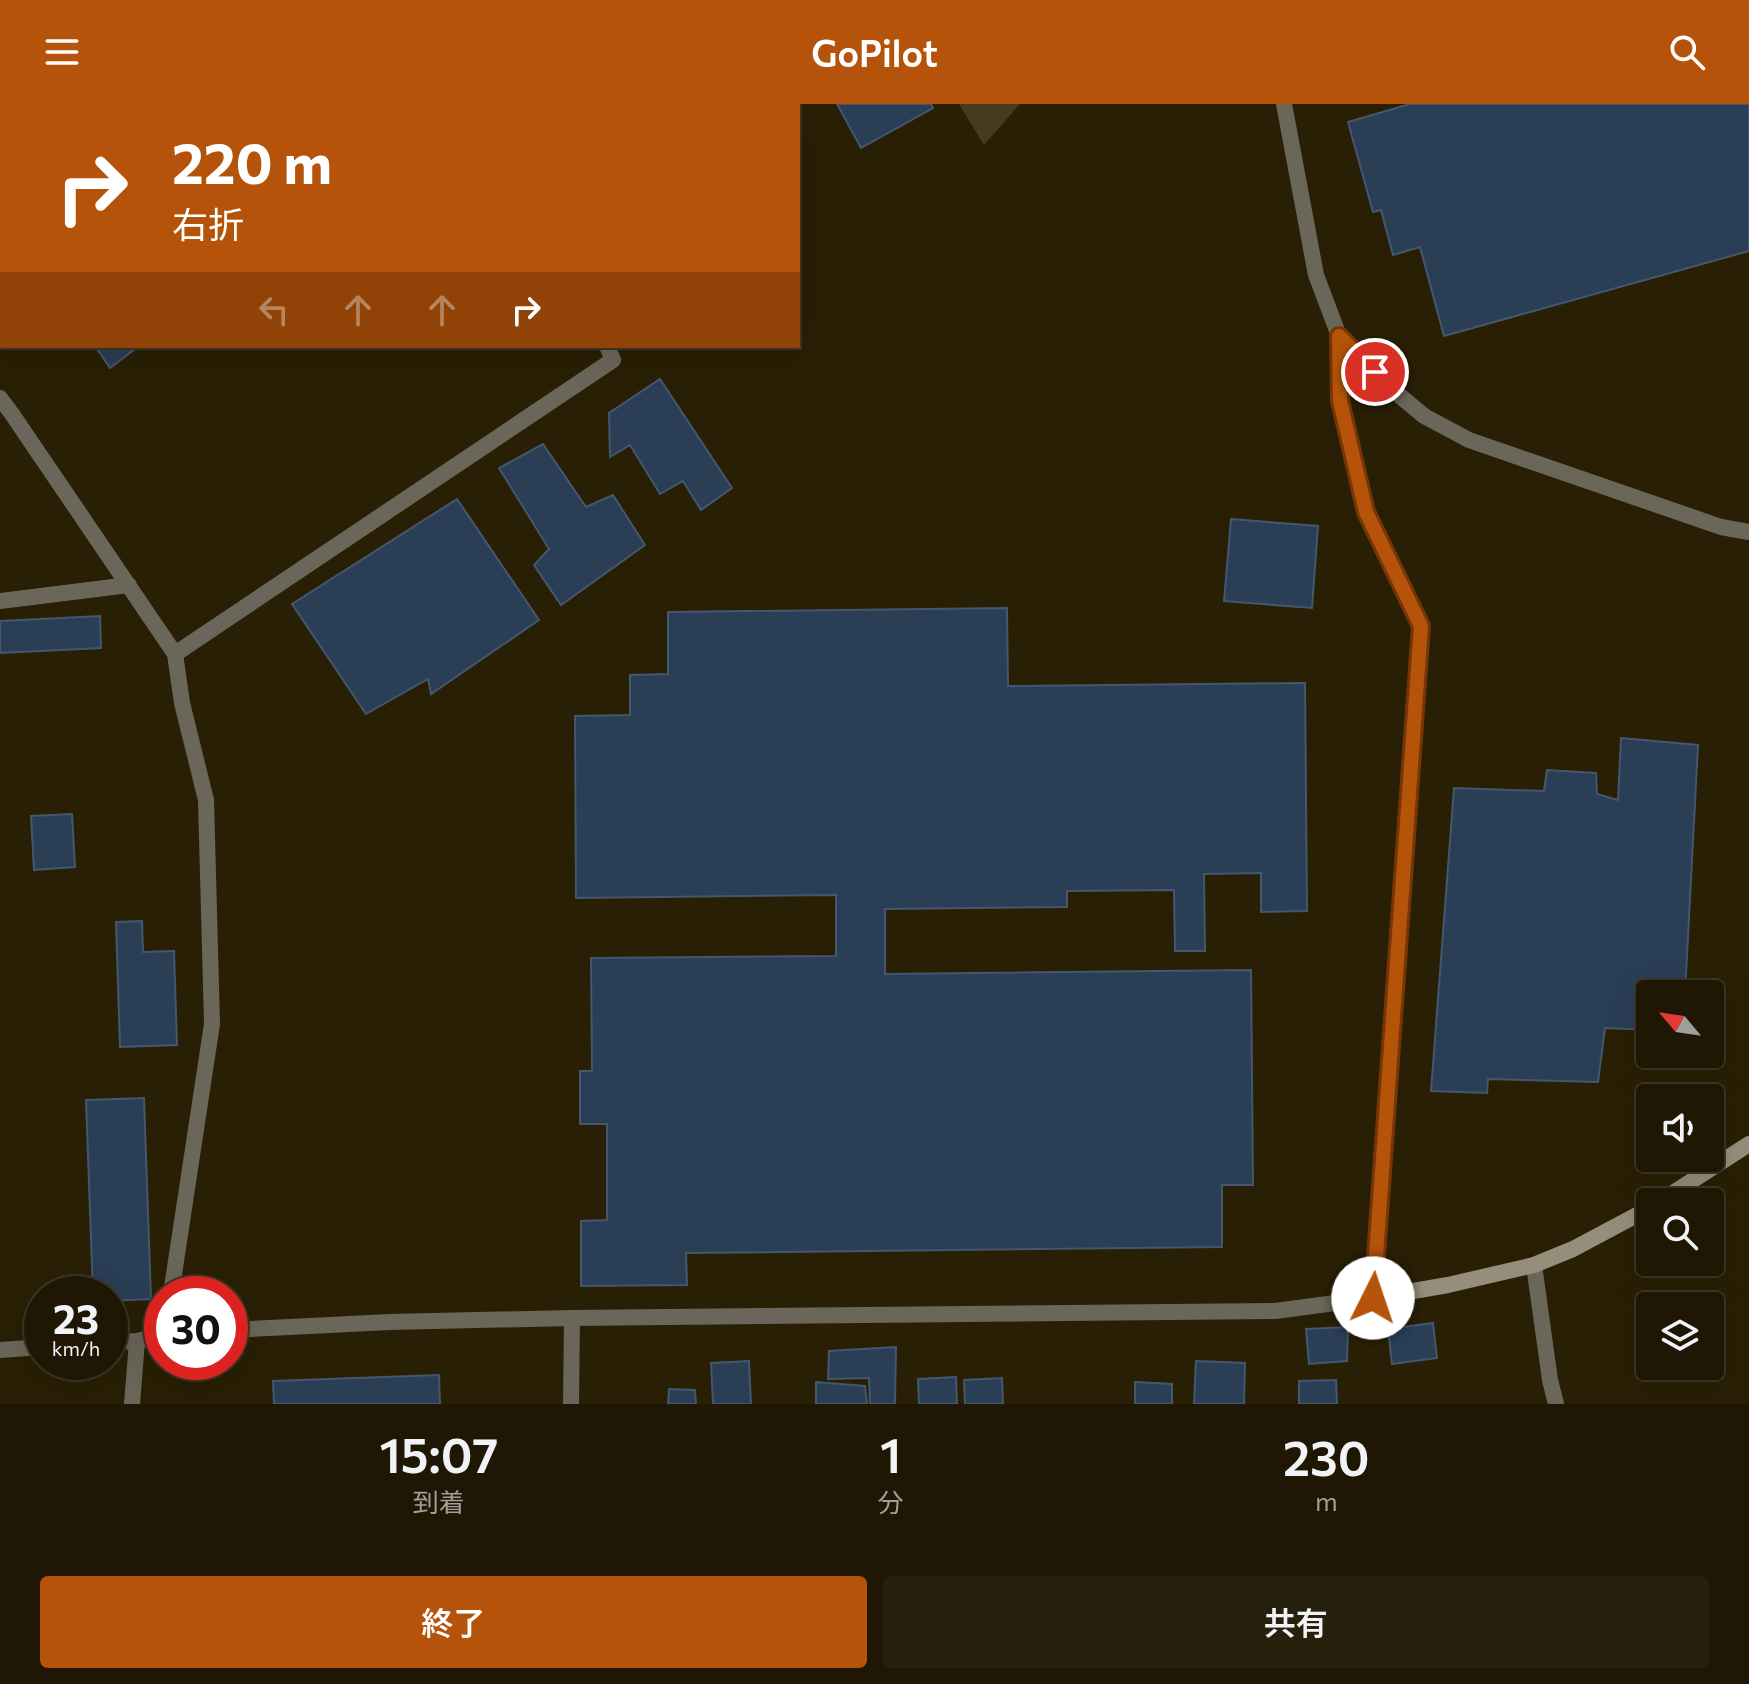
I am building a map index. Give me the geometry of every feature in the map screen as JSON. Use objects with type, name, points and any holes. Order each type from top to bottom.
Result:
[{"type":"street","points":[[1284,104],[1316,275],[1339,336],[1340,401],[1366,512],[1421,626],[1373,1298]]},
{"type":"street","points":[[1339,336],[1424,416],[1469,440],[1721,527],[1749,532]]},
{"type":"street","points":[[175,654],[613,360],[608,348]]},
{"type":"street","points":[[0,398],[175,654],[182,703],[206,800],[212,1024],[174,1276]]},
{"type":"street","points":[[0,601],[129,585]]},
{"type":"street","points":[[1681,1188],[1749,1144]]},
{"type":"street","points":[[248,1329],[572,1318],[1275,1311],[1448,1285],[1534,1265],[1573,1249],[1636,1215]]},
{"type":"street","points":[[1534,1265],[1556,1404]]},
{"type":"street","points":[[571,1404],[572,1318]]},
{"type":"street","points":[[128,1341],[144,1339]]},
{"type":"street","points":[[132,1404],[137,1341]]},
{"type":"street","points":[[0,1350],[24,1348]]},
{"type":"shaded area","points":[[959,104],[1020,104],[984,145]]},
{"type":"building","points":[[837,104],[931,104],[933,108],[861,148]]},
{"type":"building","points":[[1410,104],[1749,104],[1749,251],[1444,336],[1420,247],[1393,255],[1381,210],[1373,212],[1348,122]]},
{"type":"building","points":[[96,348],[136,348],[110,368]]},
{"type":"building","points":[[660,379],[732,488],[701,510],[683,481],[660,494],[630,445],[610,457],[609,413]]},
{"type":"building","points":[[543,444],[586,507],[613,495],[645,545],[561,605],[534,565],[549,549],[499,468]]},
{"type":"building","points":[[457,499],[539,620],[431,694],[428,679],[366,714],[292,604]]},
{"type":"building","points":[[1231,519],[1318,526],[1312,608],[1224,601]]},
{"type":"building","points":[[1007,608],[1008,686],[1305,683],[1307,911],[1261,912],[1261,873],[1204,874],[1205,951],[1175,951],[1174,890],[1067,891],[1067,907],[885,909],[885,974],[1251,970],[1253,1185],[1222,1185],[1222,1247],[686,1253],[687,1285],[581,1286],[581,1221],[607,1220],[607,1124],[580,1124],[580,1071],[592,1071],[591,958],[836,956],[836,895],[576,898],[575,716],[630,715],[630,675],[668,674],[668,612]]},
{"type":"building","points":[[100,616],[101,648],[0,653],[0,621]]},
{"type":"building","points":[[1621,738],[1698,745],[1686,980],[1636,980],[1636,1029],[1605,1028],[1598,1082],[1488,1079],[1487,1093],[1431,1091],[1454,788],[1544,791],[1547,770],[1596,773],[1597,794],[1618,800]]},
{"type":"building","points":[[72,814],[75,867],[34,870],[31,816]]},
{"type":"building","points":[[142,921],[143,952],[174,951],[177,1045],[120,1047],[116,922]]},
{"type":"building","points":[[144,1098],[150,1276],[144,1276],[144,1299],[128,1300],[128,1276],[92,1276],[86,1100]]},
{"type":"building","points":[[1433,1323],[1437,1358],[1392,1364],[1388,1329]]},
{"type":"building","points":[[1348,1327],[1347,1361],[1309,1364],[1306,1329]]},
{"type":"building","points":[[896,1347],[895,1404],[870,1404],[869,1378],[828,1379],[829,1351]]},
{"type":"building","points":[[749,1361],[751,1404],[713,1404],[711,1363]]},
{"type":"building","points":[[1196,1361],[1245,1363],[1244,1404],[1194,1404]]},
{"type":"building","points":[[439,1375],[440,1404],[274,1404],[273,1381]]},
{"type":"building","points":[[956,1377],[957,1404],[919,1404],[918,1379]]},
{"type":"building","points":[[1002,1378],[1003,1404],[965,1404],[964,1380]]},
{"type":"building","points":[[1336,1380],[1337,1404],[1299,1404],[1299,1381]]},
{"type":"building","points":[[816,1382],[865,1386],[867,1404],[816,1404]]},
{"type":"building","points":[[1135,1382],[1172,1384],[1172,1404],[1135,1404]]},
{"type":"building","points":[[669,1389],[695,1390],[696,1404],[668,1404]]},
{"type":"route","points":[[1373,1298],[1421,626],[1366,512],[1340,401],[1339,336],[1375,372]]}]
